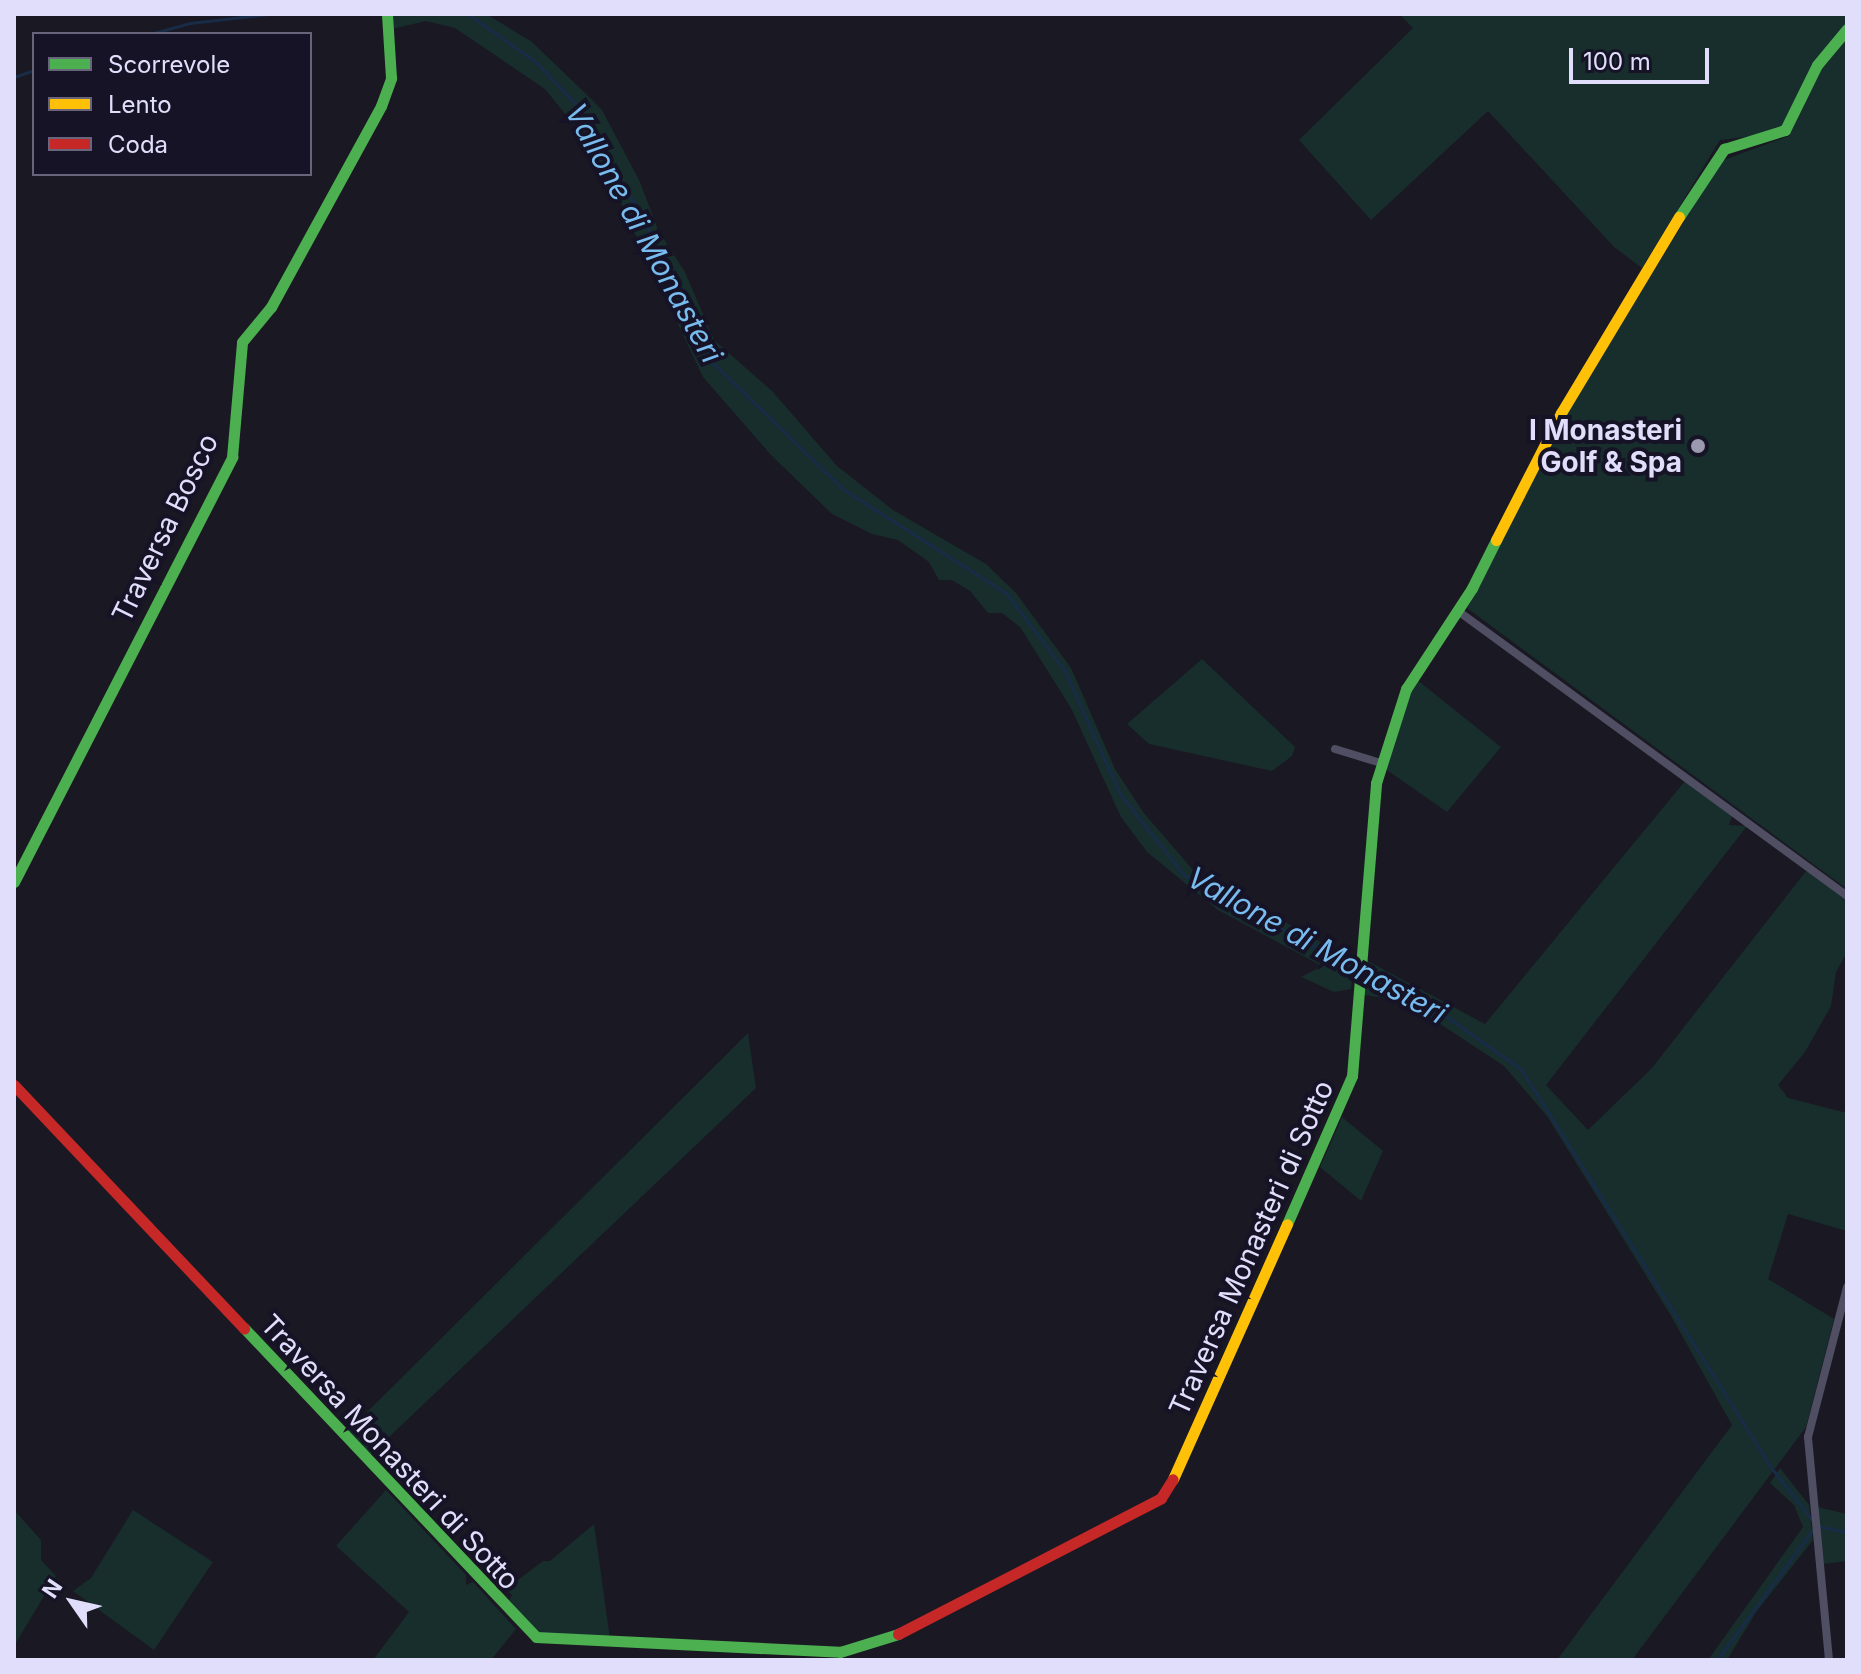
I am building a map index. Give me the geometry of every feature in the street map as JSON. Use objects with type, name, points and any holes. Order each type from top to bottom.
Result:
[{"type":"street","name":"Traversa Bosco","points":[[14,882],[232,457],[242,342],[271,307],[381,106],[391,78],[387,14]]},
{"type":"street","name":"Traversa Monasteri di Sotto","points":[[14,1085],[523,1629],[545,1641],[826,1656],[919,1627],[1168,1491],[1352,1076],[1381,763],[1406,689],[1458,611],[1561,413],[1716,157],[1724,149],[1785,130],[1817,65],[1847,29]]},
{"type":"street","points":[[1458,611],[1847,896]]},
{"type":"street","points":[[1335,749],[1381,763]]},
{"type":"street","points":[[1829,1660],[1808,1437],[1847,1287]]},
{"type":"green space","points":[[392,14],[486,14],[532,42],[602,110],[640,182],[658,230],[685,272],[714,340],[772,391],[837,466],[893,510],[986,564],[1016,593],[1071,668],[1115,769],[1143,812],[1193,870],[1354,961],[1351,989],[1334,992],[1301,977],[1322,966],[1218,910],[1147,852],[1121,817],[1071,708],[1020,627],[1002,613],[988,613],[970,591],[952,580],[939,580],[929,562],[898,540],[872,534],[832,514],[771,455],[703,377],[614,189],[574,125],[545,89],[455,28],[426,21],[392,29]]},
{"type":"green space","points":[[1399,14],[1847,14],[1847,23],[1814,62],[1781,127],[1768,134],[1720,140],[1642,268],[1614,247],[1488,111],[1371,220],[1299,140],[1413,28]]},
{"type":"green space","name":"I Monasteri Golf & Spa","points":[[1847,36],[1847,889],[1467,608],[1569,410],[1721,161],[1789,136],[1821,68]]},
{"type":"green space","points":[[1202,659],[1295,747],[1292,756],[1272,771],[1149,744],[1127,724]]},
{"type":"green space","points":[[1416,679],[1501,747],[1447,812],[1384,768]]},
{"type":"green space","points":[[1685,781],[1732,816],[1729,825],[1747,826],[1546,1085],[1588,1130],[1652,1068],[1807,870],[1847,900],[1847,952],[1836,972],[1831,1006],[1805,1052],[1778,1085],[1788,1098],[1847,1113],[1847,1231],[1788,1214],[1768,1279],[1834,1319],[1806,1427],[1632,1660],[1557,1660],[1732,1425],[1670,1314],[1547,1116],[1504,1066],[1422,1012],[1398,1000],[1364,995],[1366,960],[1485,1024]]},
{"type":"green space","points":[[748,1033],[756,1088],[368,1457],[346,1433]]},
{"type":"green space","points":[[1342,1117],[1383,1151],[1361,1201],[1320,1167]]},
{"type":"green space","points":[[1780,1468],[1809,1505],[1813,1540],[1756,1612],[1727,1660],[1708,1660],[1803,1527],[1794,1505],[1770,1483]]},
{"type":"green space","points":[[386,1490],[466,1575],[466,1585],[473,1582],[516,1629],[491,1660],[373,1660],[409,1612],[336,1546]]},
{"type":"green space","points":[[1818,1507],[1847,1514],[1847,1561],[1823,1564]]},
{"type":"green space","points":[[14,1510],[41,1540],[41,1560],[56,1576],[14,1646]]},
{"type":"green space","points":[[133,1510],[213,1562],[154,1650],[73,1591],[91,1578]]},
{"type":"green space","points":[[594,1524],[610,1639],[540,1635],[506,1606],[512,1595],[506,1589],[543,1561],[550,1561]]},
{"type":"waterway","points":[[157,32],[190,23],[268,14]]},
{"type":"waterway","name":"Vallone di Monasteri","points":[[468,14],[536,62],[582,111],[642,217],[713,363],[843,489],[1007,594],[1065,671],[1120,794],[1184,875],[1358,971]]},
{"type":"waterway","points":[[14,77],[32,71]]},
{"type":"waterway","name":"Vallone di Monasteri","points":[[1365,974],[1424,1001],[1521,1069],[1773,1470],[1812,1520]]},
{"type":"waterway","name":"Vallone di Monasteri","points":[[1817,1526],[1847,1532]]},
{"type":"waterway","points":[[1717,1660],[1814,1528]]},
{"type":"traffic: fast","points":[[14,882],[232,457],[242,342],[271,307],[381,106],[391,78],[387,14]]},
{"type":"traffic: fast","points":[[1679,217],[1724,149],[1785,130],[1817,65],[1847,29]]},
{"type":"traffic: fast","points":[[1287,1224],[1352,1076],[1376,783],[1406,689],[1472,588],[1496,540]]},
{"type":"traffic: fast","points":[[244,1328],[536,1637],[840,1652],[898,1634]]},
{"type":"traffic: slow","points":[[1496,540],[1561,413],[1679,217]]},
{"type":"traffic: slow","points":[[1173,1479],[1287,1224]]},
{"type":"traffic: jam","points":[[14,1085],[244,1328]]},
{"type":"traffic: jam","points":[[898,1634],[1161,1498],[1173,1479]]},
{"type":"place","name":"I Monasteri Golf & Spa","points":[[1698,446]]}]
